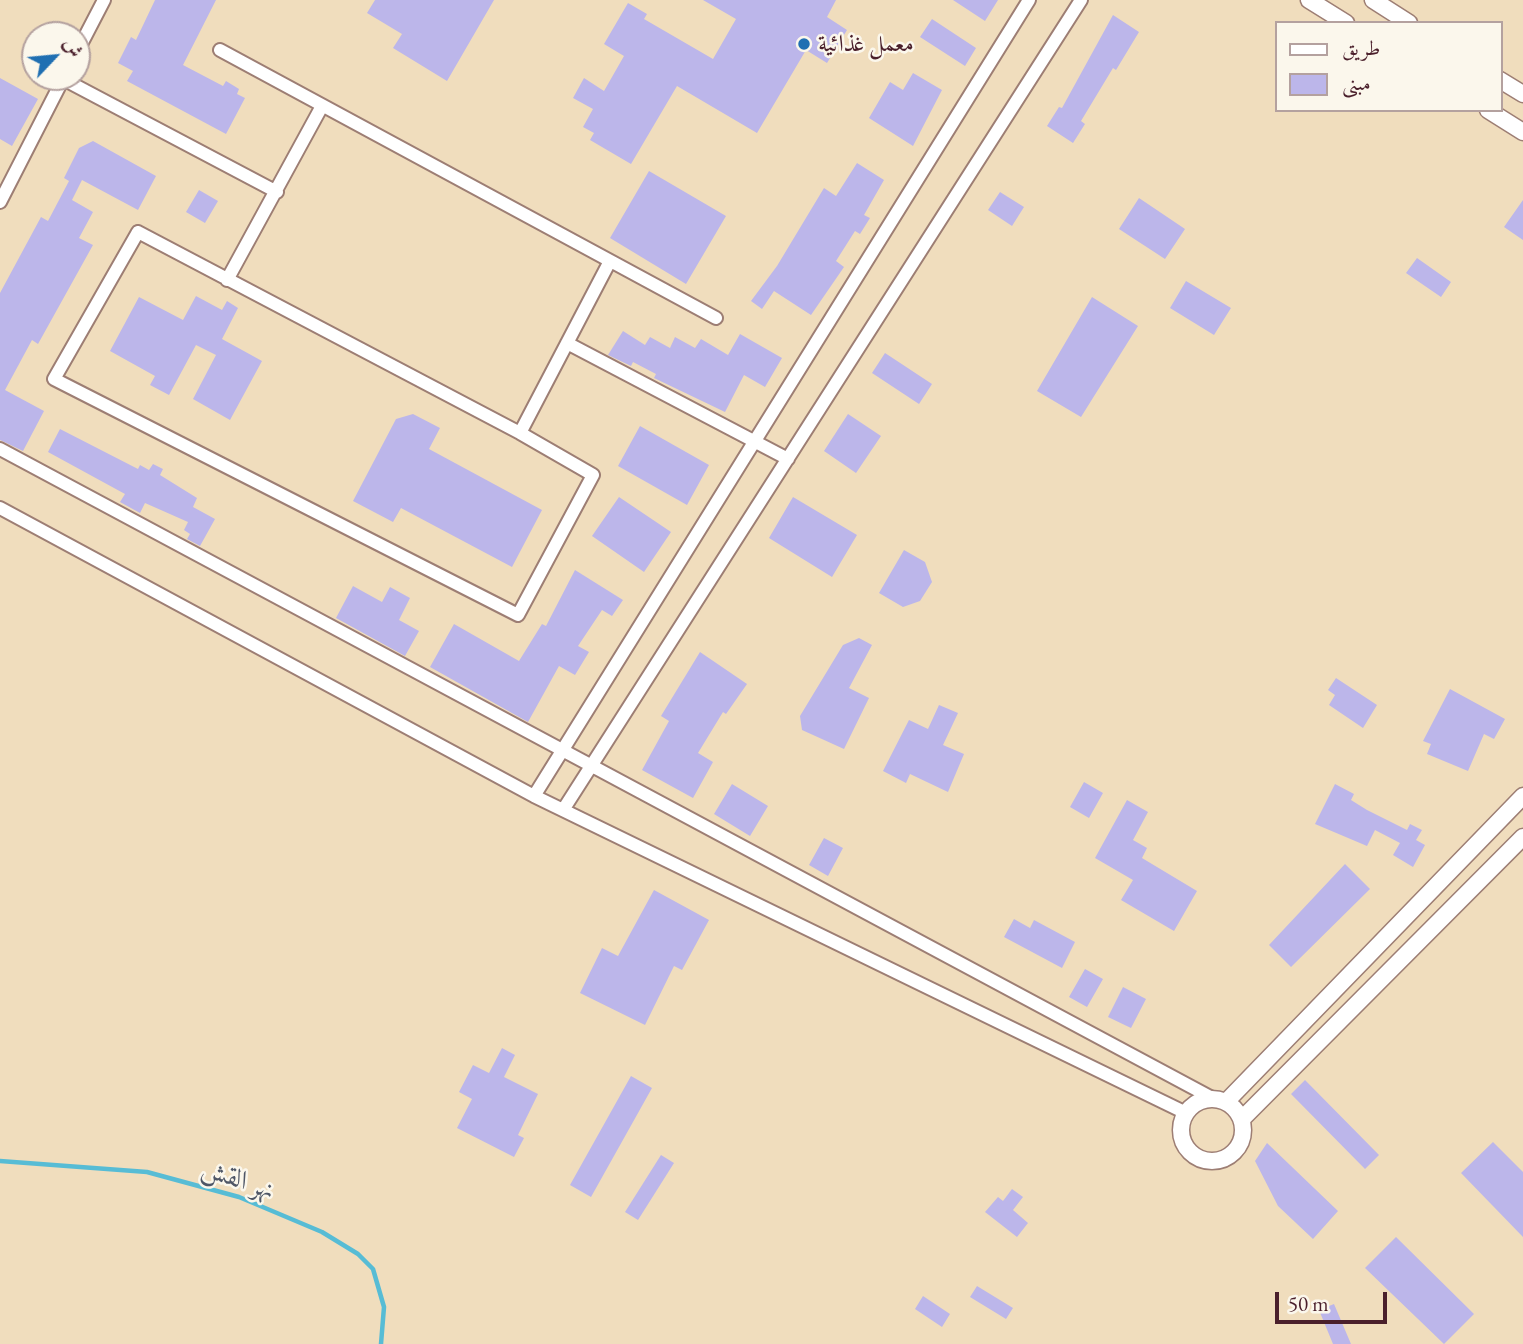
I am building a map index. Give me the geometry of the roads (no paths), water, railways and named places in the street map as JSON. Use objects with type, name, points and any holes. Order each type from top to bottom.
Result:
[{"type":"street","points":[[91,25],[104,0]]},
{"type":"street","points":[[534,796],[1029,0]]},
{"type":"street","points":[[563,810],[1081,0]]},
{"type":"street","points":[[1310,0],[1343,21]]},
{"type":"street","points":[[1373,0],[1406,21]]},
{"type":"street","points":[[220,50],[716,318]]},
{"type":"street","points":[[1502,81],[1523,94]]},
{"type":"street","points":[[0,202],[57,91]]},
{"type":"street","points":[[88,91],[277,192]]},
{"type":"street","points":[[227,280],[322,106]]},
{"type":"street","points":[[1491,112],[1523,132]]},
{"type":"street","points":[[138,232],[520,433],[593,475],[518,615],[54,379],[138,232]]},
{"type":"street","points":[[520,433],[610,261]]},
{"type":"street","points":[[567,343],[788,459]]},
{"type":"street","points":[[0,449],[1220,1100],[1242,1119]]},
{"type":"street","points":[[0,508],[534,796],[1186,1113]]},
{"type":"street","points":[[1523,796],[1220,1100],[1193,1105],[1181,1123],[1183,1143],[1190,1153],[1205,1161],[1216,1162],[1235,1152],[1242,1141],[1242,1119],[1523,837]]},
{"type":"waterway","name":"نهر القش","points":[[0,1161],[147,1172],[239,1197],[322,1232],[358,1254],[373,1269],[384,1307],[381,1344]]},
{"type":"place","name":"معمل غذائية","points":[[804,44]]}]
